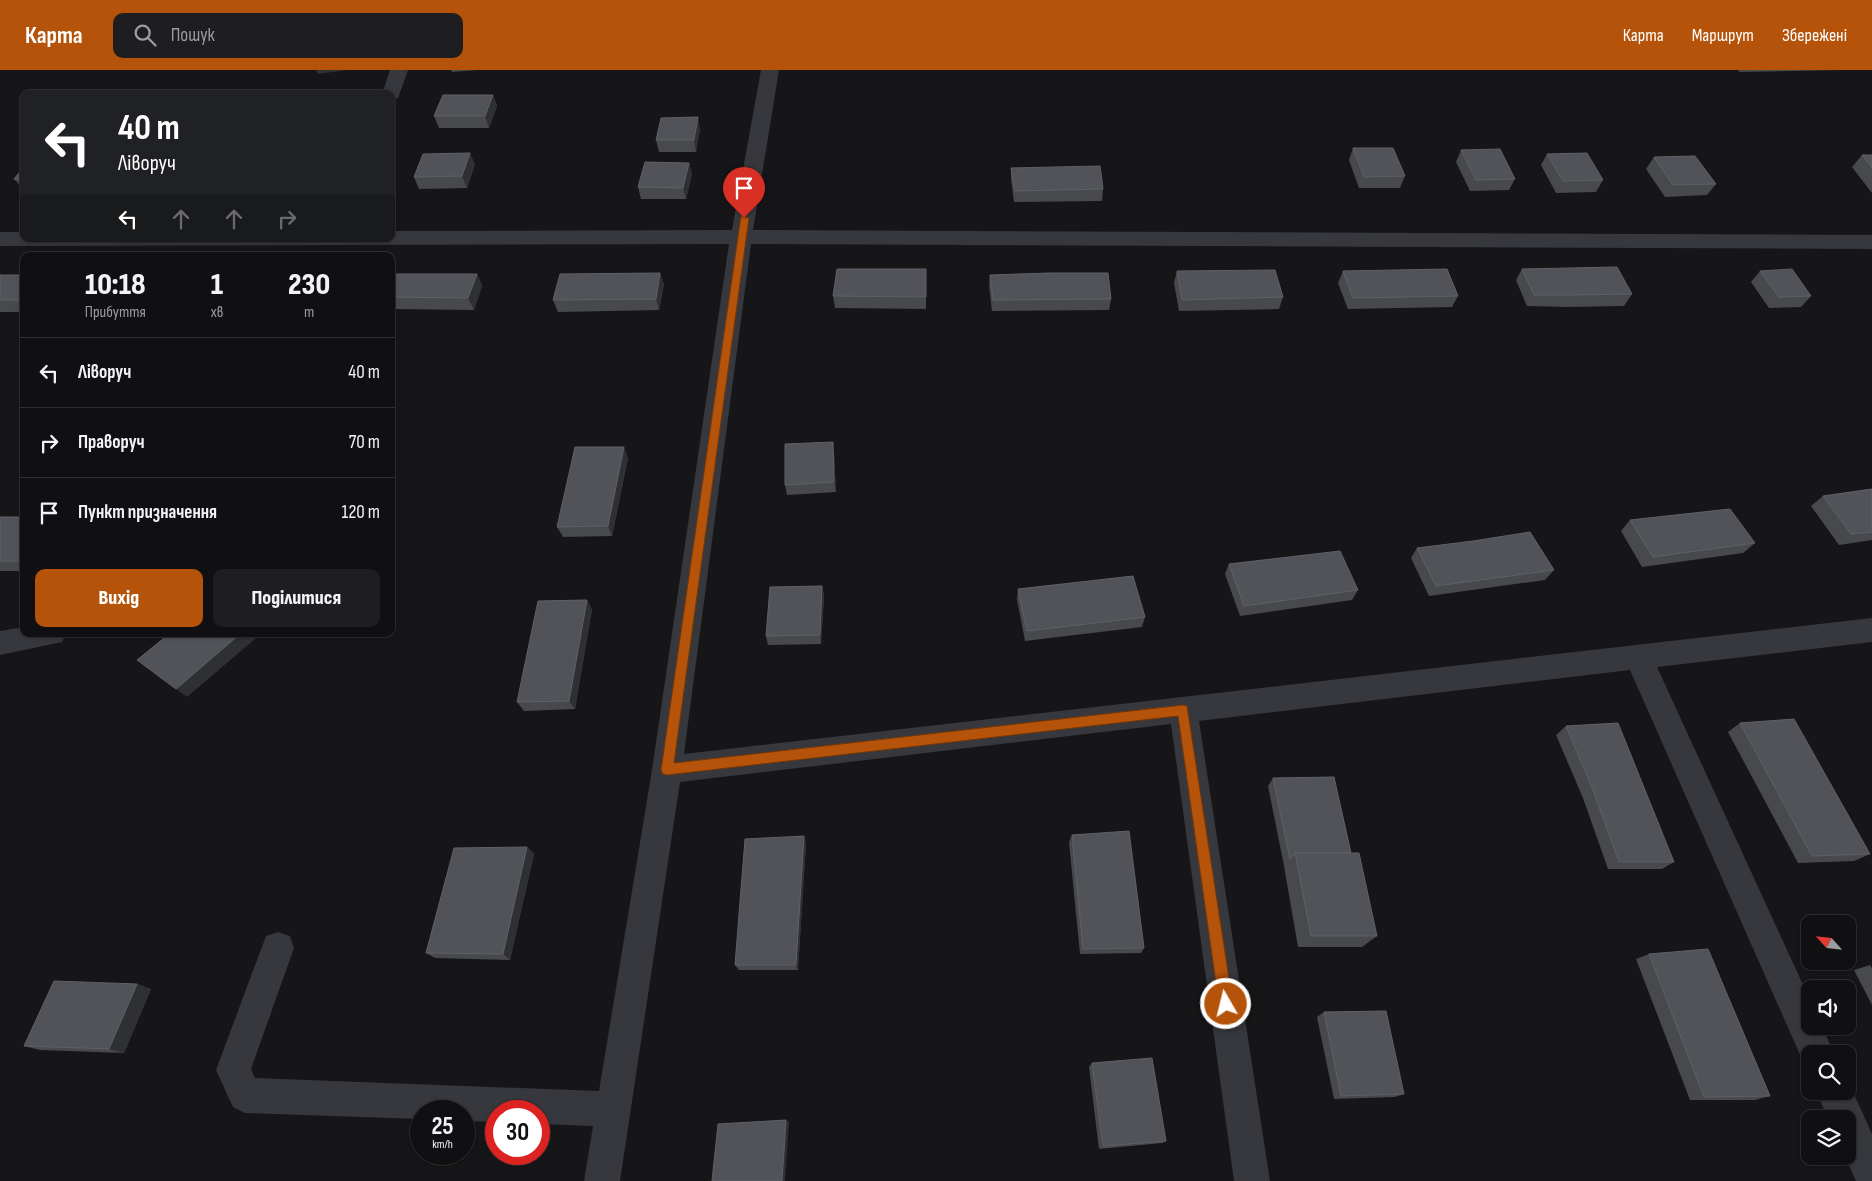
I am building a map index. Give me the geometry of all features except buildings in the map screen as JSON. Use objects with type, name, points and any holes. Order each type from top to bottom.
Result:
[{"type":"street","points":[[392,90],[398,70]]},
{"type":"street","points":[[602,1181],[667,770],[741,237],[770,70]]},
{"type":"street","points":[[395,239],[741,237],[1872,242]]},
{"type":"street","points":[[0,239],[20,239]]},
{"type":"street","points":[[667,770],[1872,630]]},
{"type":"street","points":[[0,643],[35,637]]},
{"type":"street","points":[[1638,657],[1813,1045]]},
{"type":"street","points":[[1183,710],[1252,1181]]},
{"type":"street","points":[[278,948],[233,1070],[245,1095],[613,1109]]},
{"type":"street","points":[[1856,1140],[1872,1176]]},
{"type":"route","points":[[744,218],[667,770],[1183,710],[1226,1004]]}]
